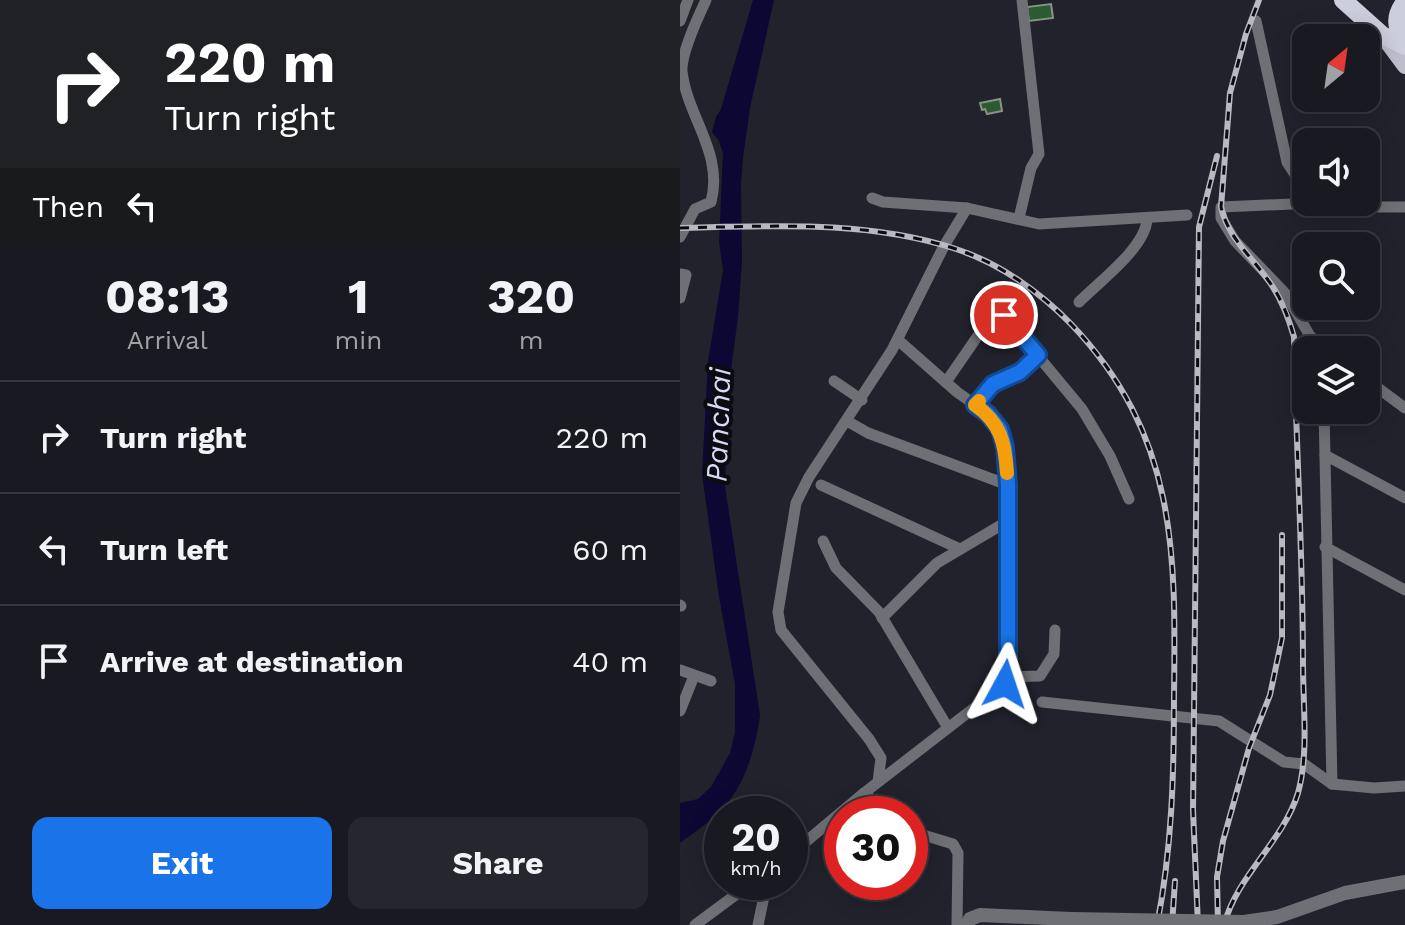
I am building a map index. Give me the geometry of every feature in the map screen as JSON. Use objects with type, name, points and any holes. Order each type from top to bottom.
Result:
[{"type":"highway","points":[[1343,0],[1382,35],[1404,45]]},
{"type":"highway","points":[[1404,45],[1396,24],[1397,13],[1405,2]]},
{"type":"main road","points":[[1382,35],[1405,66]]},
{"type":"street","points":[[680,21],[688,0]]},
{"type":"street","points":[[680,209],[695,209],[711,202],[713,158],[688,101],[681,71],[706,0]]},
{"type":"street","points":[[1019,218],[1031,168],[1039,154],[1022,0]]},
{"type":"street","points":[[1256,21],[1287,162],[1292,170]]},
{"type":"street","points":[[872,198],[883,202],[967,208],[1039,224],[1187,215]]},
{"type":"street","points":[[1292,204],[1221,207],[1221,218],[1235,241],[1285,293],[1310,336]]},
{"type":"street","points":[[1380,207],[1405,207]]},
{"type":"street","points":[[878,782],[881,758],[781,630],[778,612],[796,503],[809,477],[862,400],[898,340],[944,246],[967,208]]},
{"type":"street","points":[[680,237],[695,209]]},
{"type":"street","points":[[1079,302],[1135,247],[1147,228],[1147,219]]},
{"type":"street","points":[[680,274],[686,275],[680,298]]},
{"type":"street","points":[[1004,315],[1082,409],[1110,456],[1129,499]]},
{"type":"street","points":[[946,382],[986,324]]},
{"type":"street","points":[[808,840],[1005,684],[1008,677],[1008,485],[1005,447],[1000,429],[988,414],[898,340]]},
{"type":"street","points":[[975,405],[993,384],[1020,372],[1038,355]]},
{"type":"street","points":[[834,381],[862,400]]},
{"type":"street","points":[[1380,389],[1405,408]]},
{"type":"street","points":[[847,421],[868,433],[1008,485]]},
{"type":"street","points":[[1324,424],[1332,784]]},
{"type":"street","points":[[1325,455],[1405,498]]},
{"type":"street","points":[[821,485],[960,549]]},
{"type":"street","points":[[882,618],[937,563],[1008,521]]},
{"type":"street","points":[[823,541],[836,568],[882,618],[948,728]]},
{"type":"street","points":[[1325,547],[1405,590]]},
{"type":"street","points":[[1008,677],[1040,676],[1054,654],[1055,630]]},
{"type":"street","points":[[680,670],[711,681]]},
{"type":"street","points":[[680,711],[694,676]]},
{"type":"street","points":[[1042,702],[1219,721],[1284,762],[1304,764],[1332,784],[1374,788],[1405,786]]},
{"type":"street","points":[[864,793],[868,796]]},
{"type":"street","points":[[928,836],[953,844],[958,853],[957,925]]},
{"type":"street","points":[[967,925],[970,919],[980,915],[1244,922],[1277,917],[1345,893],[1405,882]]},
{"type":"street","points":[[695,925],[729,900]]},
{"type":"street","points":[[758,925],[763,900]]},
{"type":"water","name":"Panchai","points":[[753,0],[774,0],[750,108],[743,158],[742,261],[728,392],[725,487],[760,715],[753,751],[733,796],[704,796],[704,825],[680,843],[680,803],[698,799],[711,787],[730,753],[735,732],[735,684],[702,474],[708,361],[723,270],[719,242],[723,153],[712,132]]},
{"type":"building","points":[[1051,4],[1053,18],[1029,21],[1027,7]]},
{"type":"building","points":[[1000,99],[1002,111],[987,114],[985,109],[982,110],[980,103]]},
{"type":"railway","points":[[1224,925],[1239,890],[1291,811],[1298,793],[1304,746],[1294,337],[1277,293],[1234,237],[1221,207],[1230,93],[1259,0]]},
{"type":"railway","points":[[1198,925],[1193,810],[1199,227],[1217,156]]},
{"type":"railway","points":[[680,228],[785,226],[854,229],[888,233],[956,249],[1003,270],[1032,290],[1071,324],[1106,366],[1132,409],[1151,453],[1163,498],[1170,544],[1174,593],[1173,783],[1166,868],[1157,925]]},
{"type":"railway","points":[[1218,925],[1217,877],[1223,841],[1249,748],[1270,695],[1282,638],[1282,535]]},
{"type":"railway","points":[[1172,925],[1175,881]]},
{"type":"slow traffic","points":[[979,401],[975,405],[988,414],[1000,429],[1007,473]]},
{"type":"route","points":[[1004,315],[1038,355],[1020,372],[993,384],[975,405],[988,414],[1000,429],[1005,447],[1008,485],[1008,677],[1005,684]]}]
